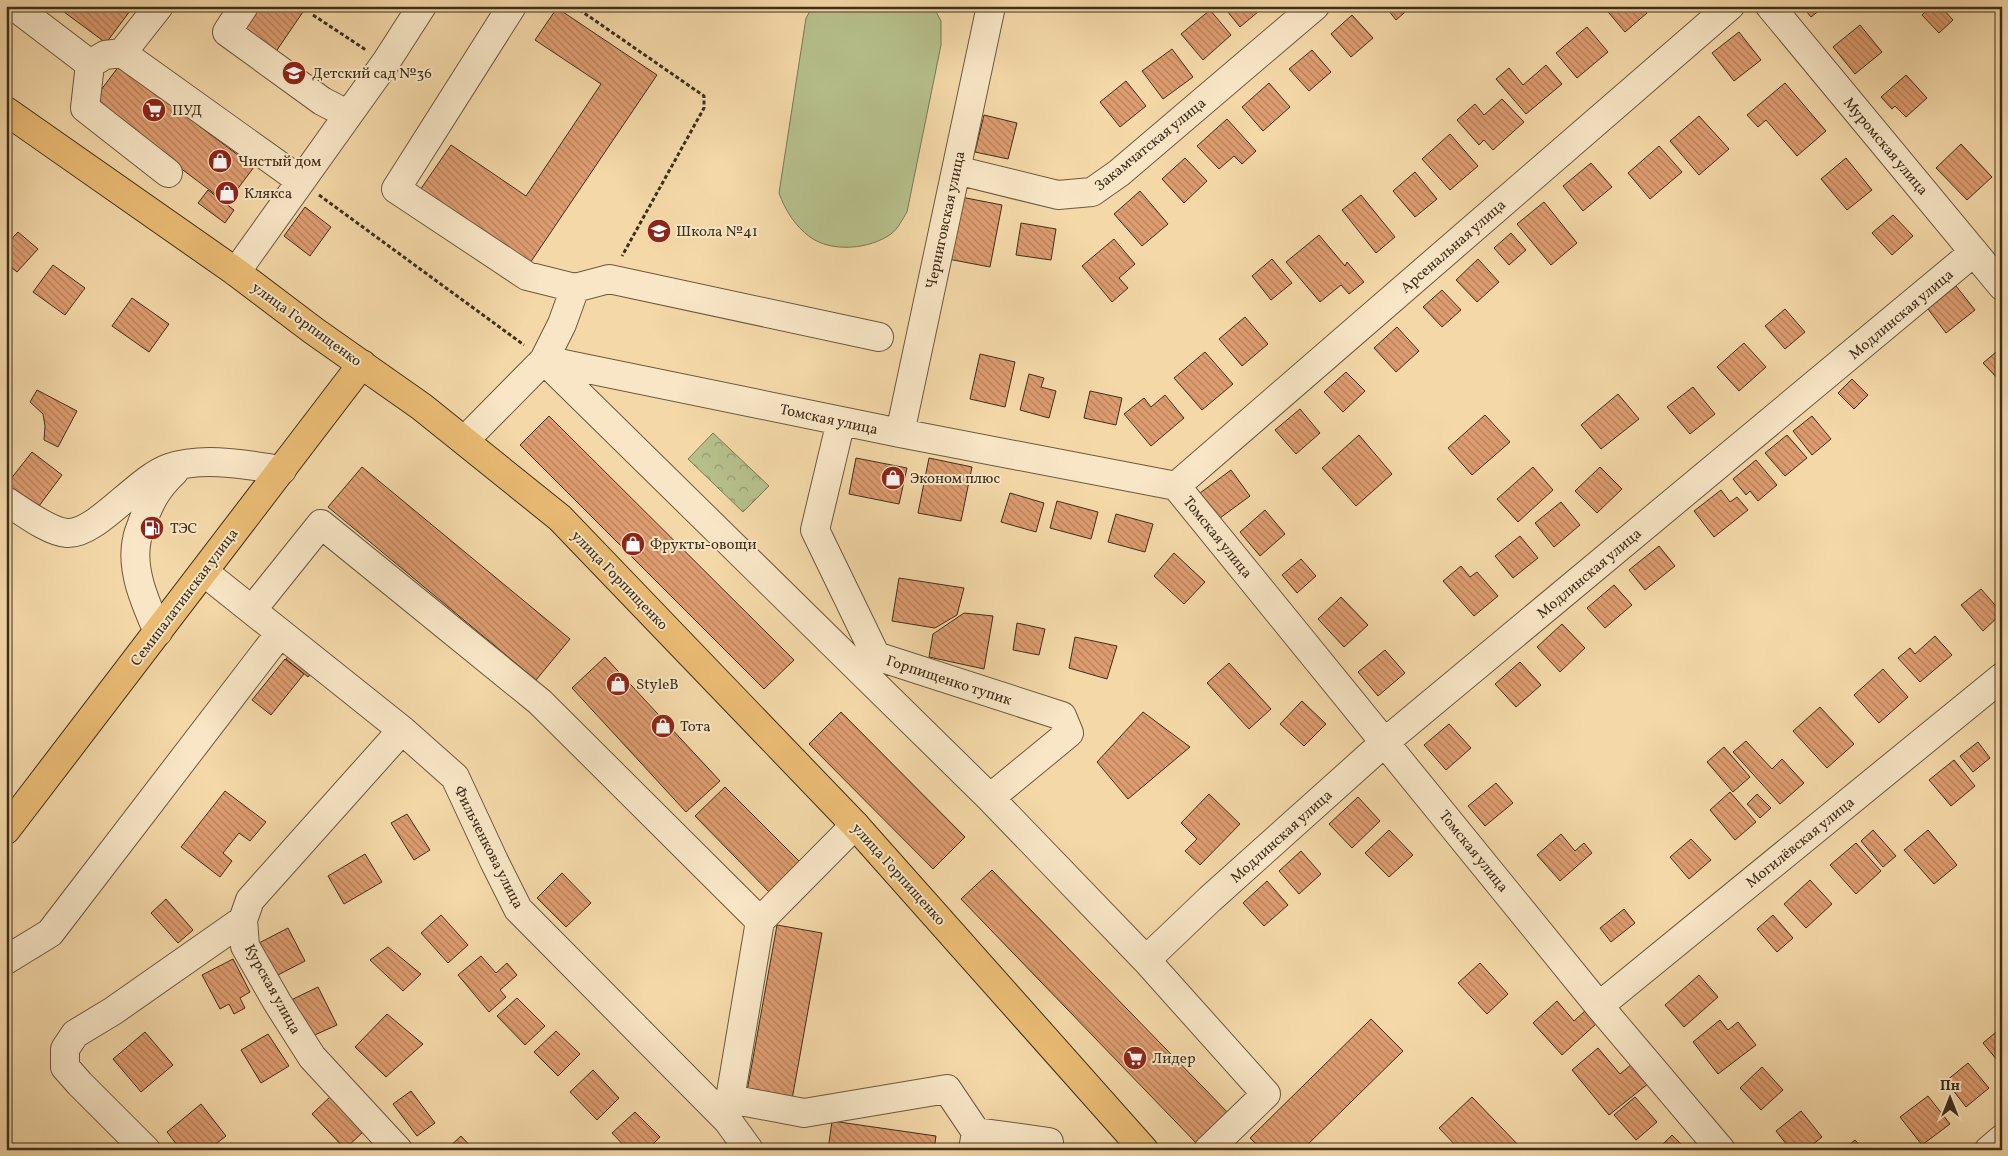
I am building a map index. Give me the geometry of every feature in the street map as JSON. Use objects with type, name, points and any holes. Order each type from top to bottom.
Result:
[{"type":"main road","name":"улица Горпищенко","points":[[6,111],[236,272],[422,407],[560,518],[856,825],[1144,1150]]},
{"type":"main road","name":"Семипалатинская улица","points":[[6,830],[362,364]]},
{"type":"street","points":[[14,6],[90,64]]},
{"type":"street","points":[[122,53],[159,6]]},
{"type":"street","points":[[244,6],[227,32],[322,101],[347,114]]},
{"type":"street","points":[[236,272],[347,114],[386,62],[422,6]]},
{"type":"street","points":[[512,6],[396,189],[527,276],[576,288],[609,279],[879,337]]},
{"type":"street","name":"Черниговская улица","points":[[900,433],[991,6]]},
{"type":"street","name":"Закамчатская улица","points":[[956,170],[1058,195],[1092,192],[1118,173],[1315,6]]},
{"type":"street","name":"Арсенальная улица","points":[[1176,486],[1730,6]]},
{"type":"street","name":"Муромская улица","points":[[1770,6],[2002,286]]},
{"type":"street","points":[[90,64],[105,55],[122,53],[301,181]]},
{"type":"street","points":[[90,64],[85,108],[168,173]]},
{"type":"street","name":"Модлинская улица","points":[[1146,960],[1210,899],[1385,742],[1974,252]]},
{"type":"street","points":[[465,440],[544,360],[562,324],[576,288]]},
{"type":"street","points":[[544,360],[868,664],[990,798],[1146,960],[1266,1094],[1208,1150]]},
{"type":"street","name":"Томская улица","points":[[544,360],[900,433],[1176,486],[1599,1006],[1721,1150]]},
{"type":"street","name":"Горпищенко тупик","points":[[841,421],[815,530],[868,664],[1062,716],[1069,733],[990,798]]},
{"type":"street","points":[[6,501],[53,530],[66,533],[78,532],[90,526],[148,478],[182,464],[245,464],[282,470]]},
{"type":"street","points":[[158,632],[142,594],[136,563],[136,540],[149,503],[156,492],[182,464]]},
{"type":"street","points":[[252,610],[321,524],[540,702],[760,921]]},
{"type":"street","name":"Фильченкова улица","points":[[204,572],[402,730],[455,777],[518,909],[728,1121],[749,1150]]},
{"type":"street","points":[[6,960],[50,933],[280,633]]},
{"type":"street","name":"Могилёвская улица","points":[[1599,1006],[2002,677]]},
{"type":"street","name":"Курская улица","points":[[398,1150],[312,1056],[277,1002],[245,946],[243,920],[250,900],[402,730]]},
{"type":"street","points":[[856,825],[760,921],[730,1099],[804,1113],[947,1089],[975,1141],[1049,1142],[1048,1150]]},
{"type":"street","points":[[146,1150],[65,1067],[65,1050],[74,1034],[113,1010],[243,920]]},
{"type":"street","points":[[1989,1150],[2002,1140]]},
{"type":"path","points":[[574,6],[704,96],[704,108],[609,279]]},
{"type":"path","points":[[314,15],[386,62]]},
{"type":"path","points":[[301,181],[544,360]]},
{"type":"green space","points":[[813,6],[933,6],[941,21],[941,45],[907,212],[894,232],[873,243],[862,246],[840,247],[819,242],[810,237],[791,217],[779,193],[806,18]]},
{"type":"green space","points":[[713,433],[769,486],[743,512],[688,459]]},
{"type":"building","points":[[56,6],[131,6],[133,7],[106,43]]},
{"type":"building","points":[[254,6],[307,6],[275,53],[239,28]]},
{"type":"building","points":[[1223,6],[1265,6],[1240,27]]},
{"type":"building","points":[[1385,6],[1412,6],[1396,20]]},
{"type":"building","points":[[1603,6],[1641,6],[1647,13],[1625,32]]},
{"type":"building","points":[[1802,6],[1825,6],[1811,17]]},
{"type":"building","points":[[1931,6],[1940,6],[1953,20],[1939,33],[1922,15]]},
{"type":"building","points":[[557,8],[657,75],[528,266],[418,193],[451,145],[526,196],[601,84],[535,40]]},
{"type":"building","points":[[1210,10],[1231,35],[1203,60],[1181,34]]},
{"type":"building","points":[[1352,15],[1373,38],[1351,57],[1331,34]]},
{"type":"building","points":[[1860,25],[1882,52],[1855,74],[1833,47]]},
{"type":"building","points":[[1587,27],[1608,52],[1577,78],[1556,53]]},
{"type":"building","points":[[1739,32],[1761,60],[1734,81],[1712,53]]},
{"type":"building","points":[[1172,49],[1193,77],[1163,99],[1142,71]]},
{"type":"building","points":[[1312,50],[1331,72],[1309,91],[1289,69]]},
{"type":"building","points":[[1546,65],[1562,84],[1526,114],[1496,79],[1509,68],[1523,85]]},
{"type":"building","points":[[119,66],[254,167],[227,203],[92,102]]},
{"type":"building","points":[[1906,75],[1927,98],[1906,117],[1895,106],[1892,109],[1881,97]]},
{"type":"building","points":[[1126,81],[1146,106],[1120,127],[1100,102]]},
{"type":"building","points":[[1269,83],[1290,107],[1263,131],[1242,107]]},
{"type":"building","points":[[1785,83],[1826,131],[1797,156],[1766,120],[1758,127],[1747,115]]},
{"type":"building","points":[[1502,99],[1524,122],[1493,150],[1484,140],[1479,145],[1457,120],[1475,104],[1484,115]]},
{"type":"building","points":[[984,115],[1017,123],[1008,159],[975,152]]},
{"type":"building","points":[[1699,116],[1729,149],[1699,175],[1670,141]]},
{"type":"building","points":[[1227,119],[1256,151],[1242,164],[1234,156],[1219,169],[1197,146]]},
{"type":"building","points":[[1450,134],[1478,166],[1450,190],[1422,159]]},
{"type":"building","points":[[1961,144],[1992,177],[1967,200],[1936,168]]},
{"type":"building","points":[[1659,146],[1682,172],[1650,199],[1628,173]]},
{"type":"building","points":[[1185,158],[1207,181],[1184,203],[1162,179]]},
{"type":"building","points":[[1846,158],[1872,190],[1847,210],[1821,179]]},
{"type":"building","points":[[1591,163],[1612,187],[1583,211],[1563,186]]},
{"type":"building","points":[[1415,172],[1437,199],[1415,217],[1393,191]]},
{"type":"building","points":[[208,190],[234,210],[225,223],[198,203]]},
{"type":"building","points":[[1140,191],[1168,224],[1142,246],[1114,214]]},
{"type":"building","points":[[1361,195],[1395,237],[1376,253],[1342,210]]},
{"type":"building","points":[[961,197],[1002,205],[990,267],[948,259]]},
{"type":"building","points":[[1544,202],[1577,243],[1551,265],[1517,224]]},
{"type":"building","points":[[305,207],[331,227],[310,256],[284,236]]},
{"type":"building","points":[[1893,215],[1913,236],[1892,255],[1872,233]]},
{"type":"building","points":[[1021,223],[1056,229],[1051,260],[1016,255]]},
{"type":"building","points":[[18,232],[38,249],[17,272],[6,263],[6,245]]},
{"type":"building","points":[[1511,233],[1526,250],[1509,265],[1494,248]]},
{"type":"building","points":[[1319,235],[1345,266],[1347,262],[1364,282],[1349,294],[1341,285],[1320,302],[1286,262]]},
{"type":"building","points":[[1114,239],[1135,264],[1119,278],[1128,288],[1112,302],[1082,266]]},
{"type":"building","points":[[1272,259],[1292,283],[1271,300],[1252,276]]},
{"type":"building","points":[[1478,259],[1499,282],[1477,302],[1456,280]]},
{"type":"building","points":[[53,265],[85,288],[65,315],[33,292]]},
{"type":"building","points":[[1956,286],[1975,310],[1946,333],[1928,309]]},
{"type":"building","points":[[1442,290],[1461,310],[1442,327],[1423,307]]},
{"type":"building","points":[[132,298],[169,324],[149,352],[112,326]]},
{"type":"building","points":[[1785,309],[1805,332],[1785,349],[1765,326]]},
{"type":"building","points":[[1245,317],[1268,344],[1242,366],[1219,339]]},
{"type":"building","points":[[1397,327],[1419,351],[1396,372],[1374,348]]},
{"type":"building","points":[[1744,343],[1766,367],[1739,391],[1717,367]]},
{"type":"building","points":[[2002,347],[2002,379],[2000,381],[1983,363]]},
{"type":"building","points":[[1205,352],[1233,384],[1202,410],[1174,378]]},
{"type":"building","points":[[980,354],[1015,362],[1005,407],[970,399]]},
{"type":"building","points":[[1346,372],[1365,391],[1343,412],[1324,392]]},
{"type":"building","points":[[1029,374],[1044,378],[1041,387],[1056,391],[1049,418],[1020,410]]},
{"type":"building","points":[[1852,379],[1868,395],[1854,409],[1838,393]]},
{"type":"building","points":[[1693,387],[1715,414],[1690,434],[1667,407]]},
{"type":"building","points":[[37,390],[77,411],[58,447],[44,440],[45,426],[43,414],[30,402]]},
{"type":"building","points":[[1090,391],[1122,398],[1116,425],[1084,418]]},
{"type":"building","points":[[1618,394],[1639,419],[1601,449],[1581,425]]},
{"type":"building","points":[[1165,395],[1184,418],[1151,446],[1124,414],[1144,398],[1151,407]]},
{"type":"building","points":[[1300,409],[1320,433],[1296,454],[1275,430]]},
{"type":"building","points":[[1485,415],[1510,442],[1472,475],[1448,448]]},
{"type":"building","points":[[549,416],[794,660],[764,689],[520,445]]},
{"type":"building","points":[[1812,416],[1831,439],[1812,455],[1793,431]]},
{"type":"building","points":[[1359,435],[1392,474],[1356,506],[1322,468]]},
{"type":"building","points":[[1787,435],[1807,458],[1785,476],[1765,453]]},
{"type":"building","points":[[32,452],[62,475],[36,510],[6,488],[6,485]]},
{"type":"building","points":[[856,458],[907,468],[899,504],[849,494]]},
{"type":"building","points":[[929,458],[972,467],[961,521],[918,513]]},
{"type":"building","points":[[1756,460],[1777,485],[1758,501],[1750,491],[1746,495],[1733,479]]},
{"type":"building","points":[[362,467],[570,639],[536,680],[328,507]]},
{"type":"building","points":[[1533,467],[1553,490],[1518,522],[1497,499]]},
{"type":"building","points":[[1600,467],[1622,489],[1597,513],[1575,491]]},
{"type":"building","points":[[1231,470],[1250,496],[1220,518],[1200,493]]},
{"type":"building","points":[[1721,490],[1730,502],[1737,497],[1748,510],[1714,537],[1694,511]]},
{"type":"building","points":[[1010,493],[1044,503],[1036,532],[1001,522]]},
{"type":"building","points":[[1057,501],[1098,512],[1091,539],[1050,528]]},
{"type":"building","points":[[1561,502],[1580,525],[1554,547],[1535,523]]},
{"type":"building","points":[[1265,510],[1285,534],[1260,556],[1240,532]]},
{"type":"building","points":[[1116,514],[1153,524],[1145,552],[1108,542]]},
{"type":"building","points":[[1520,536],[1538,558],[1513,578],[1495,556]]},
{"type":"building","points":[[1659,546],[1675,566],[1645,590],[1629,570]]},
{"type":"building","points":[[1174,553],[1205,582],[1184,604],[1154,576]]},
{"type":"building","points":[[1301,559],[1316,576],[1297,593],[1282,575]]},
{"type":"building","points":[[1461,566],[1470,577],[1477,572],[1498,596],[1474,616],[1443,581]]},
{"type":"building","points":[[899,578],[964,588],[957,615],[935,628],[892,621]]},
{"type":"building","points":[[1614,585],[1632,605],[1605,628],[1587,608]]},
{"type":"building","points":[[1981,589],[2002,613],[1983,631],[1961,605]]},
{"type":"building","points":[[1341,597],[1368,625],[1344,647],[1318,619]]},
{"type":"building","points":[[964,613],[993,616],[984,669],[929,657],[933,634]]},
{"type":"building","points":[[1017,623],[1045,629],[1039,655],[1013,650]]},
{"type":"building","points":[[1562,624],[1585,648],[1560,672],[1537,647]]},
{"type":"building","points":[[1935,636],[1952,655],[1920,682],[1898,658],[1910,648],[1915,654]]},
{"type":"building","points":[[1075,637],[1117,646],[1107,679],[1069,668]]},
{"type":"building","points":[[295,648],[318,666],[308,677],[286,659]]},
{"type":"building","points":[[1385,650],[1405,673],[1378,696],[1358,672]]},
{"type":"building","points":[[605,657],[720,781],[686,812],[572,688]]},
{"type":"building","points":[[285,659],[304,674],[271,715],[252,700]]},
{"type":"building","points":[[1520,662],[1541,685],[1516,707],[1495,684]]},
{"type":"building","points":[[1229,663],[1271,709],[1249,729],[1207,683]]},
{"type":"building","points":[[1883,669],[1908,697],[1879,723],[1854,695]]},
{"type":"building","points":[[1302,701],[1326,724],[1304,746],[1280,724]]},
{"type":"building","points":[[1820,707],[1854,744],[1827,768],[1793,731]]},
{"type":"building","points":[[841,712],[965,837],[933,869],[809,744]]},
{"type":"building","points":[[1143,712],[1190,747],[1128,799],[1097,762]]},
{"type":"building","points":[[1449,724],[1471,748],[1446,770],[1424,745]]},
{"type":"building","points":[[1746,741],[1772,769],[1782,759],[1804,783],[1780,804],[1733,752]]},
{"type":"building","points":[[1978,742],[1990,758],[1973,772],[1960,756]]},
{"type":"building","points":[[1724,747],[1750,777],[1733,792],[1707,762]]},
{"type":"building","points":[[1954,760],[1975,786],[1951,806],[1929,780]]},
{"type":"building","points":[[1496,783],[1513,803],[1485,826],[1468,806]]},
{"type":"building","points":[[725,787],[805,867],[774,897],[695,816]]},
{"type":"building","points":[[225,791],[266,822],[250,841],[239,833],[223,853],[232,861],[220,877],[181,847]]},
{"type":"building","points":[[1730,792],[1756,822],[1735,840],[1710,810]]},
{"type":"building","points":[[1209,794],[1240,824],[1200,865],[1185,851],[1197,839],[1181,823]]},
{"type":"building","points":[[1757,794],[1771,808],[1760,818],[1747,804]]},
{"type":"building","points":[[1358,797],[1380,821],[1352,848],[1329,824]]},
{"type":"building","points":[[407,814],[430,850],[414,860],[391,823]]},
{"type":"building","points":[[1389,830],[1413,855],[1389,877],[1365,853]]},
{"type":"building","points":[[1873,830],[1896,856],[1883,867],[1861,841]]},
{"type":"building","points":[[1928,830],[1957,865],[1934,884],[1904,850]]},
{"type":"building","points":[[1561,834],[1575,851],[1584,843],[1592,853],[1560,881],[1537,855]]},
{"type":"building","points":[[1691,839],[1711,860],[1689,879],[1670,857]]},
{"type":"building","points":[[1856,843],[1881,871],[1856,894],[1830,865]]},
{"type":"building","points":[[1301,851],[1321,874],[1299,894],[1279,871]]},
{"type":"building","points":[[365,854],[382,882],[344,904],[328,876]]},
{"type":"building","points":[[992,870],[1232,1117],[1200,1147],[961,899]]},
{"type":"building","points":[[562,873],[591,903],[566,927],[537,898]]},
{"type":"building","points":[[1810,880],[1832,904],[1806,928],[1784,904]]},
{"type":"building","points":[[1267,881],[1288,905],[1264,926],[1243,903]]},
{"type":"building","points":[[166,899],[193,930],[178,943],[151,913]]},
{"type":"building","points":[[1624,909],[1635,923],[1611,942],[1600,928]]},
{"type":"building","points":[[441,915],[468,945],[448,963],[421,933]]},
{"type":"building","points":[[1773,915],[1793,938],[1777,952],[1757,929]]},
{"type":"building","points":[[777,925],[822,933],[791,1105],[746,1097]]},
{"type":"building","points":[[288,928],[305,961],[276,976],[259,943]]},
{"type":"building","points":[[388,947],[421,974],[403,991],[370,960]]},
{"type":"building","points":[[481,956],[496,973],[507,963],[517,975],[500,990],[506,997],[489,1012],[458,975]]},
{"type":"building","points":[[233,959],[250,992],[240,998],[245,1008],[234,1014],[229,1004],[220,1009],[202,975]]},
{"type":"building","points":[[1480,963],[1508,994],[1487,1014],[1458,983]]},
{"type":"building","points":[[1699,975],[1718,997],[1684,1027],[1665,1005]]},
{"type":"building","points":[[318,987],[337,1025],[308,1038],[289,1001]]},
{"type":"building","points":[[517,998],[545,1026],[525,1045],[497,1016]]},
{"type":"building","points":[[1557,1001],[1574,1021],[1586,1010],[1597,1023],[1562,1055],[1533,1023]]},
{"type":"building","points":[[387,1014],[423,1044],[386,1077],[355,1047]]},
{"type":"building","points":[[1371,1019],[1403,1051],[1302,1150],[1262,1150],[1250,1138]]},
{"type":"building","points":[[1720,1020],[1728,1030],[1738,1022],[1756,1045],[1718,1074],[1693,1042]]},
{"type":"building","points":[[2002,1027],[2002,1066],[1983,1043]]},
{"type":"building","points":[[556,1031],[580,1054],[558,1076],[534,1052]]},
{"type":"building","points":[[145,1032],[173,1065],[141,1092],[113,1059]]},
{"type":"building","points":[[268,1034],[289,1066],[261,1083],[241,1050]]},
{"type":"building","points":[[1598,1048],[1620,1074],[1632,1064],[1649,1083],[1609,1115],[1572,1070]]},
{"type":"building","points":[[1968,1063],[1989,1088],[1966,1107],[1946,1081]]},
{"type":"building","points":[[1762,1067],[1783,1090],[1761,1110],[1740,1088]]},
{"type":"building","points":[[593,1070],[619,1098],[597,1120],[570,1092]]},
{"type":"building","points":[[411,1091],[435,1123],[417,1136],[393,1104]]},
{"type":"building","points":[[332,1095],[365,1130],[345,1149],[312,1114]]},
{"type":"building","points":[[1928,1096],[1950,1124],[1922,1145],[1900,1117]]},
{"type":"building","points":[[1472,1097],[1523,1150],[1460,1150],[1439,1128]]},
{"type":"building","points":[[1635,1097],[1657,1122],[1636,1140],[1614,1115]]},
{"type":"building","points":[[201,1104],[226,1136],[208,1150],[181,1150],[167,1132]]},
{"type":"building","points":[[1801,1111],[1822,1137],[1806,1150],[1791,1150],[1776,1131]]},
{"type":"building","points":[[635,1112],[660,1137],[647,1150],[628,1150],[612,1133]]},
{"type":"building","points":[[832,1121],[936,1136],[934,1150],[828,1150]]},
{"type":"building","points":[[1672,1135],[1687,1150],[1657,1150]]},
{"type":"building","points":[[461,1136],[474,1150],[446,1150]]},
{"type":"building","points":[[1855,1140],[1864,1150],[1843,1150]]},
{"type":"place","name":"Детский сад №36","points":[[294,73]]},
{"type":"place","name":"ПУД","points":[[154,110]]},
{"type":"place","name":"Чистый дом","points":[[220,161]]},
{"type":"place","name":"Клякса","points":[[227,193]]},
{"type":"place","name":"Школа №41","points":[[659,231]]},
{"type":"place","name":"Эконом плюс","points":[[893,478]]},
{"type":"place","name":"ТЭС","points":[[152,528]]},
{"type":"place","name":"Фрукты-овощи","points":[[633,544]]},
{"type":"place","name":"StyleB","points":[[618,684]]},
{"type":"place","name":"Тота","points":[[663,726]]},
{"type":"place","name":"Лидер","points":[[1135,1058]]}]
